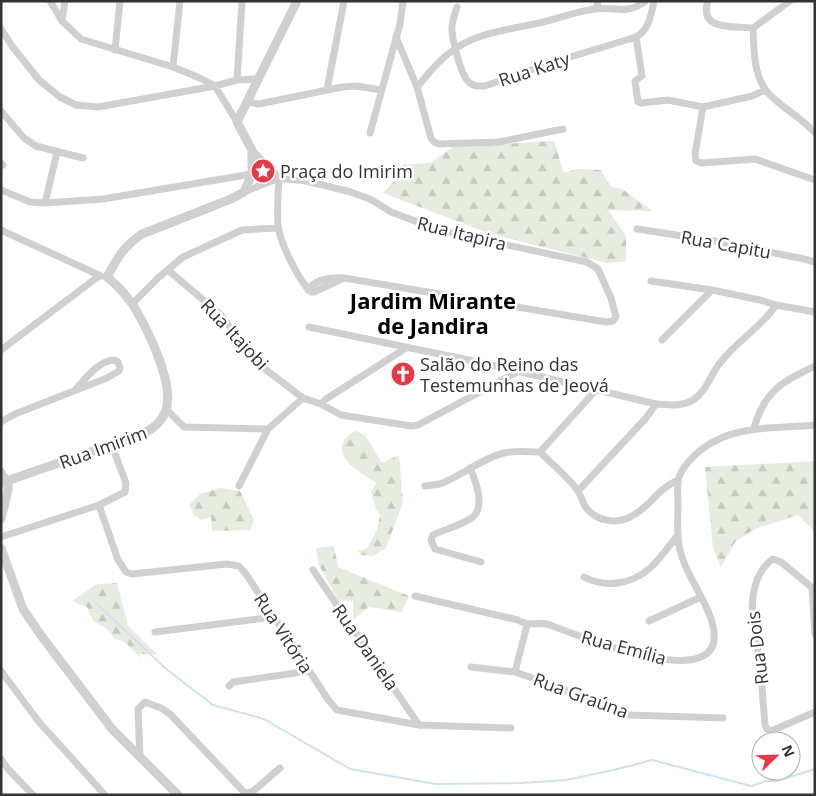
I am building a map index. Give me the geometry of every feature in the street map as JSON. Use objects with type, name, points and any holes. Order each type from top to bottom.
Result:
[{"type":"street","points":[[50,1],[62,21],[80,39],[173,67],[215,86],[252,150],[278,178],[278,228],[242,230],[183,257],[132,304]]},
{"type":"street","points":[[62,21],[65,1]]},
{"type":"street","points":[[115,50],[120,1]]},
{"type":"street","points":[[173,67],[180,1]]},
{"type":"street","points":[[237,80],[242,1]]},
{"type":"street","points":[[237,122],[297,1]]},
{"type":"street","points":[[327,90],[344,1]]},
{"type":"street","points":[[370,132],[396,37],[403,1]]},
{"type":"street","points":[[417,87],[456,48],[467,42],[597,5],[620,10],[640,6],[646,1]]},
{"type":"street","points":[[654,1],[645,31],[636,37],[642,76],[635,81],[637,100],[641,104],[668,100],[703,107],[752,96],[765,90]]},
{"type":"street","points":[[708,1],[706,9],[709,20],[716,24],[752,28],[790,1]]},
{"type":"street","name":"Rua Katy","points":[[457,7],[452,30],[456,48],[464,76],[470,84],[476,86],[485,86],[554,62],[636,37]]},
{"type":"street","points":[[752,28],[757,74],[765,90],[807,124],[815,133]]},
{"type":"street","points":[[1,29],[39,80],[60,97],[76,105],[98,107],[215,86],[237,80],[257,79]]},
{"type":"street","points":[[396,37],[417,87],[431,138],[434,142],[439,144],[499,142],[563,129]]},
{"type":"street","points":[[246,102],[259,104],[342,87],[356,86],[382,90]]},
{"type":"street","points":[[703,107],[695,154],[698,162],[755,159],[815,180]]},
{"type":"street","points":[[1,112],[24,138],[36,146],[83,158]]},
{"type":"street","points":[[1,350],[103,276],[122,251],[142,234],[231,199],[244,192],[252,174],[252,150]]},
{"type":"street","points":[[45,203],[57,152]]},
{"type":"street","points":[[1,190],[30,202],[45,203],[103,198],[252,174]]},
{"type":"street","name":"Rua Itapira","points":[[244,192],[278,178],[306,180],[351,192],[372,200],[391,212],[460,235],[587,262],[598,269],[611,298],[616,317],[613,321],[606,322],[344,278],[323,280],[311,285],[308,290],[288,255],[278,228]]},
{"type":"street","name":"Rua Capitu","points":[[637,229],[724,243],[815,262]]},
{"type":"street","points":[[1,230],[103,276],[117,285],[132,304],[151,337],[167,385],[167,410],[178,423],[184,427],[268,429]]},
{"type":"street","name":"Rua Itajobi","points":[[168,270],[221,315],[261,366],[302,398]]},
{"type":"street","points":[[651,280],[712,290],[815,312]]},
{"type":"street","points":[[662,340],[712,290]]},
{"type":"street","points":[[309,327],[597,389],[656,404],[678,405],[693,400],[732,348],[768,317],[776,305]]},
{"type":"street","points":[[321,404],[406,348]]},
{"type":"street","points":[[1,422],[15,414],[115,374],[120,368],[118,362],[110,360],[97,367],[74,390]]},
{"type":"street","points":[[754,428],[765,402],[777,388],[784,381],[815,366]]},
{"type":"street","points":[[239,486],[268,429],[302,398],[321,404],[341,415],[411,426],[418,425],[519,372]]},
{"type":"street","points":[[540,452],[597,389]]},
{"type":"street","points":[[578,491],[646,418],[656,404]]},
{"type":"street","name":"Rua Imirim","points":[[4,482],[112,446],[154,428],[162,420],[167,410]]},
{"type":"street","points":[[425,486],[440,484],[492,457],[505,453],[515,451],[540,452],[578,491],[588,511],[605,520],[621,520],[634,515],[656,493],[678,480],[692,458],[702,448],[727,436],[754,428],[815,425]]},
{"type":"street","points":[[1,537],[121,496],[126,489],[112,446]]},
{"type":"street","points":[[470,468],[478,492],[479,504],[477,512],[472,518],[433,535],[431,540],[435,549],[481,562]]},
{"type":"street","points":[[1,471],[8,490],[1,519]]},
{"type":"street","name":"Rua Emília","points":[[415,596],[518,620],[527,625],[547,624],[623,650],[664,659],[681,662],[706,655],[713,644],[713,625],[682,557],[678,535],[678,480]]},
{"type":"street","name":"Rua Vitória","points":[[99,504],[118,560],[126,572],[132,574],[234,564],[243,570],[309,671],[337,710],[419,724],[510,728]]},
{"type":"street","points":[[584,577],[595,583],[606,584],[632,579],[650,568],[678,535]]},
{"type":"street","points":[[1,548],[16,590],[30,620],[112,729],[178,795]]},
{"type":"street","name":"Rua Dois","points":[[813,589],[781,562],[770,561],[760,574],[751,604],[760,664],[765,725],[768,730],[777,728],[815,712]]},
{"type":"street","name":"Rua Daniela","points":[[313,570],[419,724]]},
{"type":"street","points":[[813,589],[815,634]]},
{"type":"street","points":[[649,621],[701,598]]},
{"type":"street","points":[[155,632],[273,617]]},
{"type":"street","points":[[516,672],[527,625]]},
{"type":"street","name":"Rua Graúna","points":[[471,667],[516,672],[556,686],[608,709],[629,715],[723,718]]},
{"type":"street","points":[[1,670],[39,722],[105,795]]},
{"type":"street","points":[[229,686],[233,682],[309,671]]},
{"type":"street","points":[[140,758],[138,709],[145,702],[161,708],[170,714],[245,793],[252,792],[280,768]]},
{"type":"street","points":[[1,759],[8,769],[34,795]]},
{"type":"green space","points":[[554,141],[564,173],[577,169],[601,170],[610,186],[622,189],[653,211],[608,210],[626,236],[626,261],[607,263],[491,234],[383,193],[398,177],[401,165],[430,163],[453,147]]},
{"type":"green space","points":[[355,431],[365,435],[382,463],[399,455],[403,502],[386,548],[373,556],[361,555],[358,551],[367,548],[377,530],[380,515],[376,509],[371,492],[376,483],[351,465],[343,453],[342,446],[345,439]]},
{"type":"green space","points":[[815,461],[815,532],[798,515],[755,529],[735,542],[721,567],[713,548],[705,467]]},
{"type":"green space","points":[[220,488],[240,491],[254,520],[250,530],[212,531],[211,517],[201,520],[195,516],[189,505],[200,494]]},
{"type":"green space","points":[[334,546],[338,567],[409,596],[402,612],[369,607],[353,620],[353,601],[338,600],[319,565],[316,548]]},
{"type":"green space","points":[[117,583],[128,626],[157,654],[139,654],[140,658],[126,643],[114,638],[107,629],[93,621],[87,607],[72,601],[97,584]]},
{"type":"waterway","points":[[96,603],[165,668],[213,705],[264,719],[350,769],[436,784],[521,783],[566,780],[652,760],[751,786],[767,781],[777,781],[815,769]]},
{"type":"place","name":"Praça do Imirim","points":[[263,171]]},
{"type":"place","name":"Salão do Reino das Testemunhas de Jeová","points":[[403,374]]},
{"type":"district","name":"Jardim Mirante de Jandira","points":[[433,312]]}]
